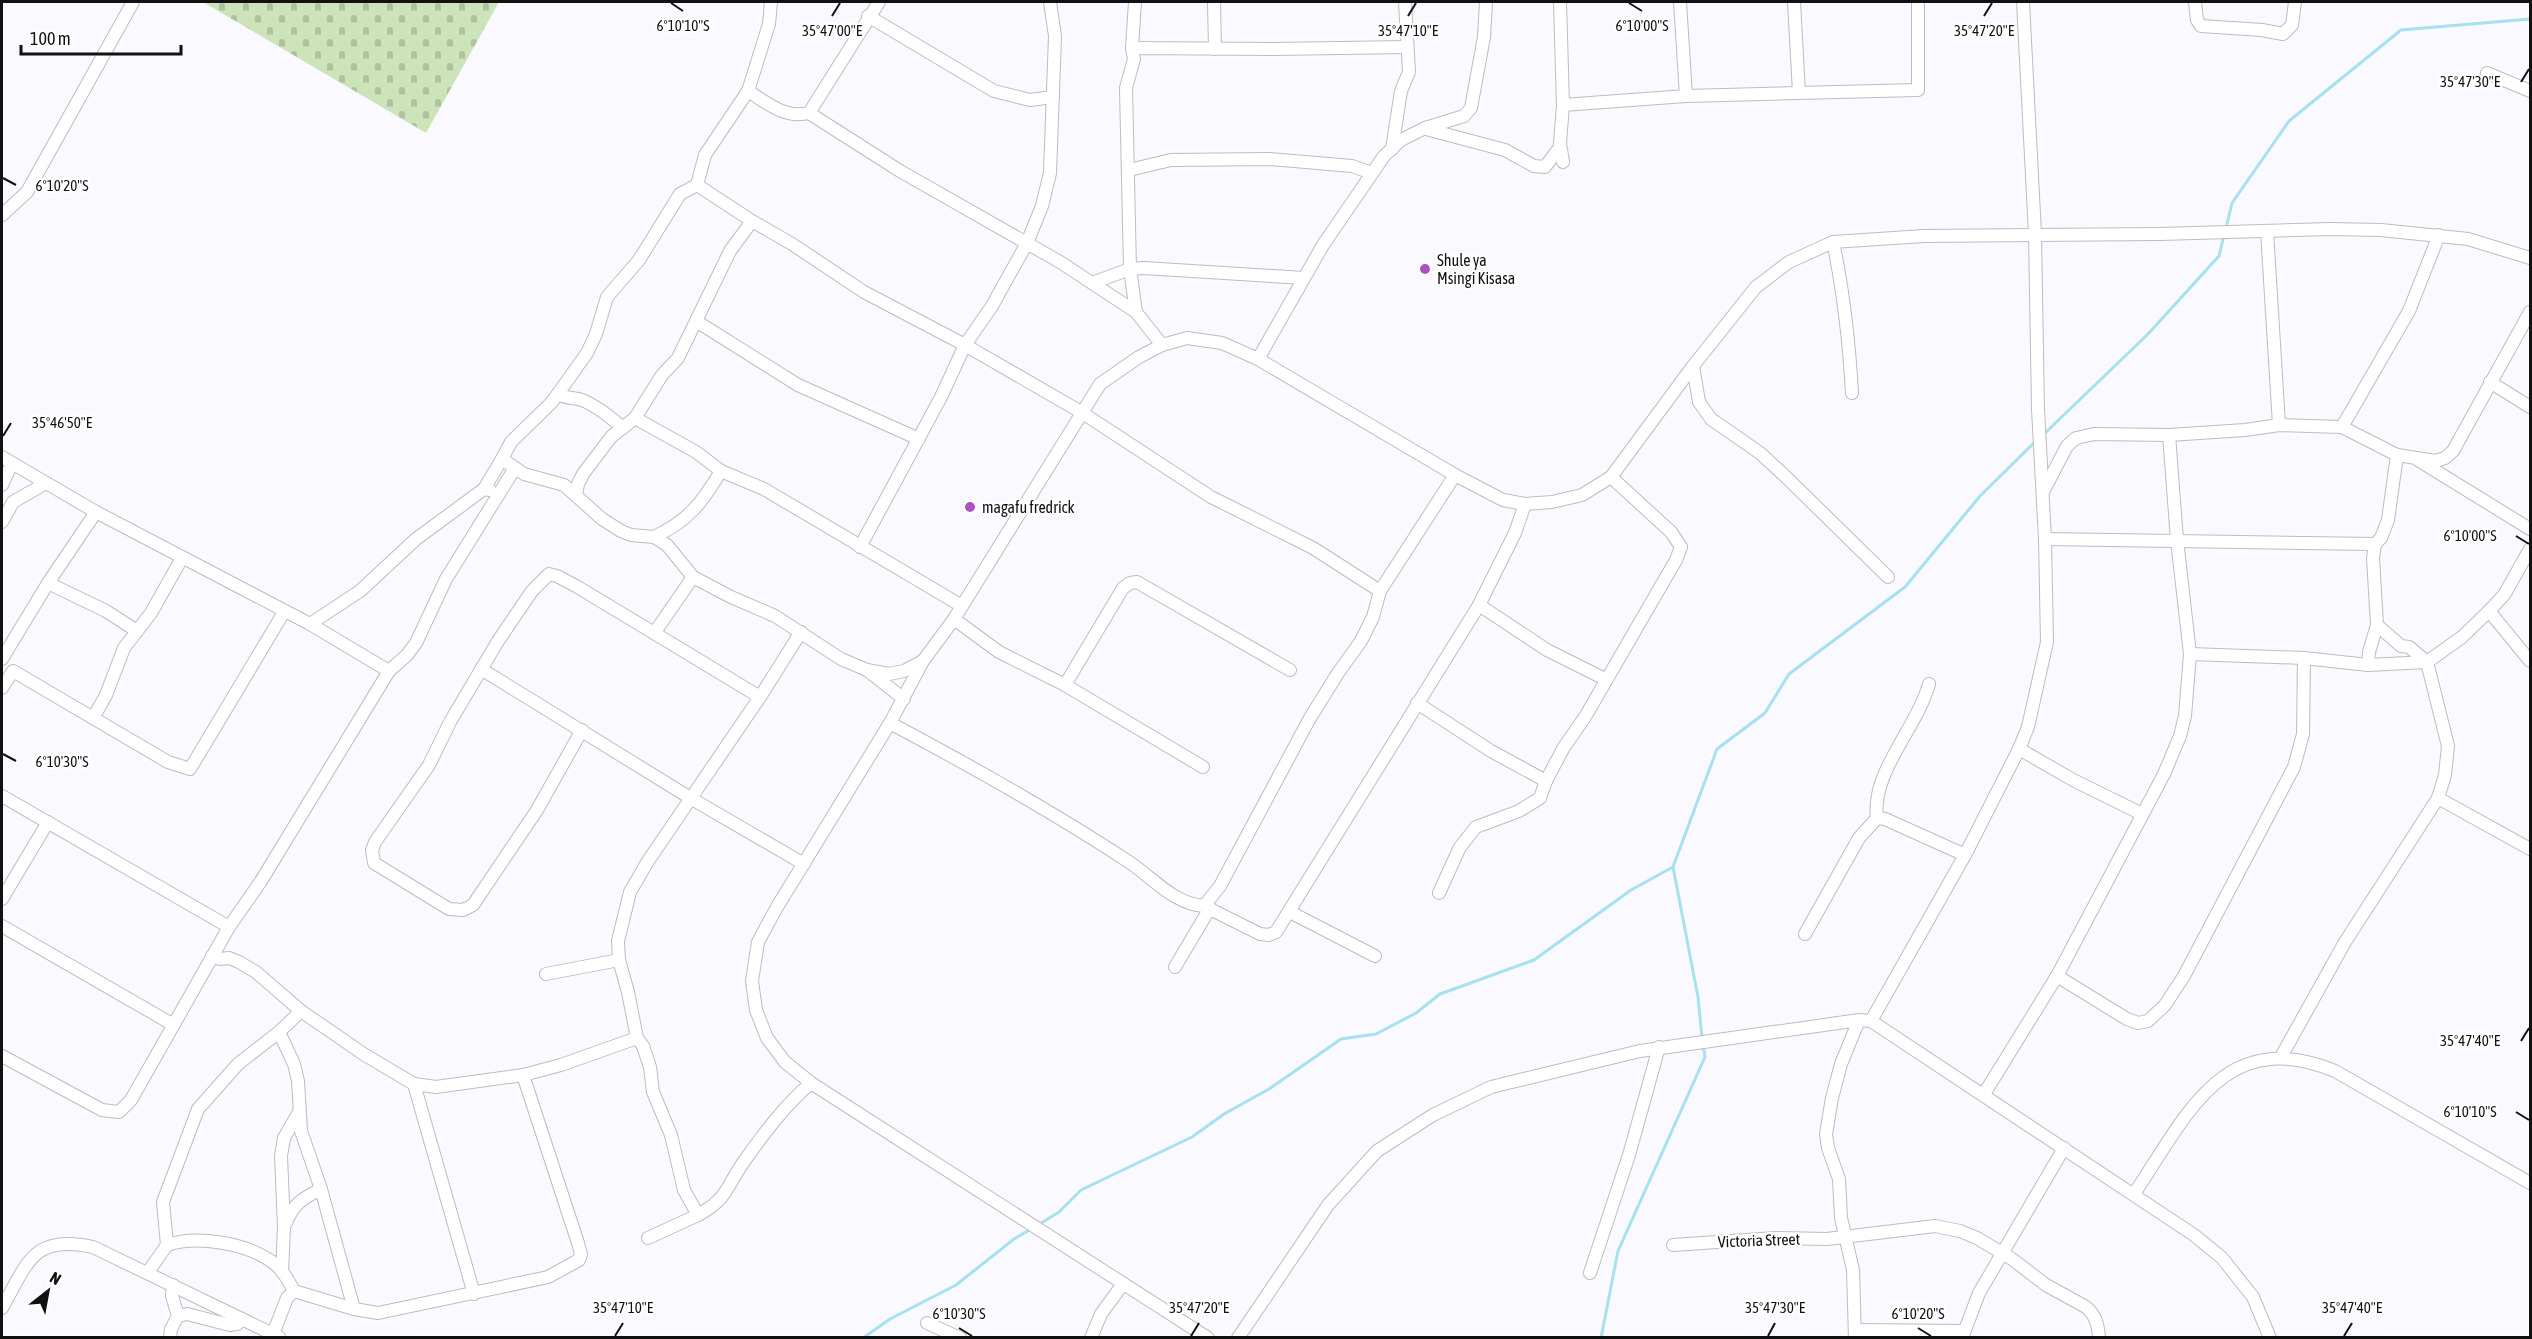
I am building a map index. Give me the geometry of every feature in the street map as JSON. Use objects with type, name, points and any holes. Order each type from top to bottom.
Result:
[{"type":"street","points":[[2,215],[30,187],[133,2]]},
{"type":"street","points":[[310,624],[360,591],[416,539],[484,489],[511,442],[558,394],[587,353],[596,334],[607,297],[639,260],[680,194],[697,185],[705,155],[748,91],[769,24],[771,2]]},
{"type":"street","points":[[748,91],[788,114],[797,116],[809,113],[868,16],[879,2]]},
{"type":"street","points":[[860,547],[919,439],[965,345],[992,306],[1027,243],[1042,206],[1050,173],[1053,97],[1054,36],[1050,2]]},
{"type":"street","points":[[1135,2],[1132,48],[1134,59],[1126,88],[1130,269],[1136,312]]},
{"type":"street","points":[[1214,2],[1215,49]]},
{"type":"street","points":[[1392,149],[1401,91],[1409,72],[1405,2]]},
{"type":"street","points":[[1258,359],[1323,245],[1372,173],[1392,149],[1401,140],[1425,129],[1464,116],[1471,108],[1484,37],[1486,2]]},
{"type":"street","points":[[1560,2],[1563,105],[1560,147],[1563,162]]},
{"type":"street","points":[[1680,2],[1686,96]]},
{"type":"street","points":[[1794,2],[1799,93]]},
{"type":"street","points":[[1563,105],[1686,96],[1918,90],[1918,2]]},
{"type":"street","points":[[2024,2],[2035,234],[2047,642],[2028,727],[2019,749],[1965,855],[1841,1064],[1826,1134],[1828,1148],[1839,1179],[1841,1218],[1853,1270],[1855,1334],[1963,1334],[1979,1293],[2064,1148]]},
{"type":"street","points":[[2195,2],[2197,20],[2201,26],[2262,30],[2283,34],[2292,25],[2295,2]]},
{"type":"street","points":[[868,16],[994,91],[1030,100],[1053,97]]},
{"type":"street","points":[[1132,48],[1158,46],[1215,49],[1406,47]]},
{"type":"street","points":[[2487,73],[2530,91]]},
{"type":"street","points":[[809,113],[900,171],[1027,243],[1136,312],[1162,345]]},
{"type":"street","points":[[1425,129],[1506,150],[1534,166],[1545,167],[1560,147]]},
{"type":"street","points":[[1129,170],[1171,160],[1269,159],[1352,166],[1372,173]]},
{"type":"street","points":[[697,185],[752,221],[792,243],[864,292],[965,345],[1082,412],[1211,498],[1313,548],[1380,591]]},
{"type":"street","points":[[576,495],[583,474],[611,437],[635,418],[662,375],[678,358],[730,251],[752,221]]},
{"type":"street","points":[[1208,1338],[811,1083],[785,1062],[767,1038],[756,1010],[752,981],[759,942],[804,864],[890,723],[923,661],[954,619],[1100,384],[1139,357],[1162,345],[1187,338],[1222,343],[1258,359],[1455,475],[1503,500],[1525,504],[1552,502],[1582,495],[1611,477],[1749,295],[1765,279],[1798,256],[1833,242],[1924,236],[2330,229],[2468,239],[2530,258]]},
{"type":"street","points":[[2267,231],[2279,425]]},
{"type":"street","points":[[2342,427],[2409,311],[2439,236]]},
{"type":"street","points":[[1833,242],[1843,290],[1850,349],[1852,393]]},
{"type":"street","points":[[1092,284],[1130,269],[1304,278]]},
{"type":"street","points":[[2043,491],[2062,453],[2076,438],[2094,434],[2169,435],[2245,430],[2279,425],[2342,427],[2397,455],[2436,461],[2445,458],[2453,451],[2530,312]]},
{"type":"street","points":[[696,321],[798,385],[919,439]]},
{"type":"street","points":[[1694,366],[1699,402],[1711,419],[1777,468],[1888,577]]},
{"type":"street","points":[[2490,382],[2530,407]]},
{"type":"street","points":[[558,394],[566,399],[582,400],[606,413],[623,428]]},
{"type":"street","points":[[635,418],[696,452],[721,471],[764,489],[962,606]]},
{"type":"street","points":[[1984,1094],[2057,976],[2164,774],[2180,736],[2185,716],[2190,654],[2177,540],[2169,435]]},
{"type":"street","points":[[2368,665],[2369,652],[2377,625],[2373,558],[2375,544],[2381,538],[2388,520],[2397,455]]},
{"type":"street","points":[[2412,456],[2530,529]]},
{"type":"street","points":[[502,459],[524,474],[557,481],[602,519],[621,531],[631,535],[654,537],[667,545],[693,577],[775,616],[841,659],[867,670],[889,674],[923,661]]},
{"type":"street","points":[[2,485],[7,460],[96,512],[310,624],[389,671]]},
{"type":"street","points":[[2,1056],[102,1110],[119,1112],[131,1100],[229,927],[261,880],[389,671],[407,655],[416,643],[446,579],[515,468]]},
{"type":"street","points":[[654,537],[683,521],[704,500],[721,471]]},
{"type":"street","points":[[1175,967],[1310,718],[1361,641],[1373,618],[1380,591],[1455,475]]},
{"type":"street","points":[[1439,893],[1460,847],[1476,827],[1528,806],[1540,798],[1546,781],[1676,560],[1681,547],[1671,532],[1611,477]]},
{"type":"street","points":[[2,522],[13,502],[46,483]]},
{"type":"street","points":[[484,489],[492,491],[501,489]]},
{"type":"street","points":[[890,723],[961,761],[1131,863],[1169,893],[1194,905],[1207,907],[1260,934],[1269,935],[1276,932],[1290,912],[1344,820],[1479,605],[1515,533],[1525,504]]},
{"type":"street","points":[[96,512],[48,583],[2,661],[13,671],[168,762],[190,769],[284,612]]},
{"type":"street","points":[[2045,539],[2375,544]]},
{"type":"street","points":[[2190,654],[2304,658],[2368,665],[2427,662],[2462,636],[2504,595],[2530,549]]},
{"type":"street","points":[[93,718],[106,695],[124,648],[154,608],[182,558]]},
{"type":"street","points":[[582,730],[537,810],[473,905],[463,910],[449,909],[374,863],[372,850],[375,842],[429,765],[445,731],[481,669],[532,591],[549,574],[576,586],[656,632],[760,697]]},
{"type":"street","points":[[656,632],[693,577]]},
{"type":"street","points":[[1065,685],[1123,588],[1130,583],[1137,582],[1290,669]]},
{"type":"street","points":[[48,583],[106,611],[138,631]]},
{"type":"street","points":[[1479,605],[1547,650],[1605,679]]},
{"type":"street","points":[[2489,611],[2530,661]]},
{"type":"street","points":[[954,619],[999,652],[1065,685],[1203,767]]},
{"type":"street","points":[[2281,1057],[2345,942],[2438,798],[2445,775],[2448,746],[2427,662],[2409,647],[2401,646],[2377,625]]},
{"type":"street","points":[[698,1215],[684,1190],[671,1135],[652,1092],[650,1067],[643,1046],[637,1038],[619,960],[618,941],[630,892],[648,861],[692,799],[801,632]]},
{"type":"street","points":[[2057,976],[2131,1021],[2148,1021],[2164,1005],[2184,976],[2210,930],[2294,767],[2303,734],[2304,658]]},
{"type":"street","points":[[481,669],[692,799],[804,864]]},
{"type":"street","points":[[867,670],[904,699]]},
{"type":"street","points":[[2,688],[13,671]]},
{"type":"street","points":[[1804,934],[1859,838],[1876,818],[1876,799],[1881,782],[1922,704],[1929,684]]},
{"type":"street","points":[[1417,703],[1491,751],[1546,781]]},
{"type":"street","points":[[2019,749],[2142,814]]},
{"type":"street","points":[[2,796],[229,927]]},
{"type":"street","points":[[2438,798],[2530,849]]},
{"type":"street","points":[[1876,818],[1885,819],[1965,855]]},
{"type":"street","points":[[2,899],[48,822]]},
{"type":"street","points":[[1290,912],[1375,956]]},
{"type":"street","points":[[2,926],[172,1024]]},
{"type":"street","points":[[212,956],[220,959],[229,958],[256,972],[301,1011],[365,1055],[414,1083],[436,1087],[524,1075],[561,1065],[637,1038]]},
{"type":"street","points":[[546,974],[619,960]]},
{"type":"street","points":[[167,1245],[163,1202],[198,1109],[238,1064],[279,1032],[301,1011]]},
{"type":"street","points":[[1238,1338],[1328,1205],[1377,1151],[1433,1114],[1491,1087],[1659,1047],[1865,1021],[1984,1094],[2194,1235],[2222,1258],[2253,1297],[2270,1338]]},
{"type":"street","points":[[279,1032],[294,1064],[298,1081],[301,1131],[321,1189],[354,1309]]},
{"type":"street","points":[[1590,1273],[1629,1155],[1659,1047]]},
{"type":"street","points":[[2134,1194],[2199,1098],[2232,1070],[2266,1059],[2281,1057],[2317,1064],[2335,1071],[2530,1183]]},
{"type":"street","points":[[148,1272],[167,1245],[197,1241],[233,1246],[250,1250],[272,1261],[294,1291],[354,1309],[378,1313],[415,1303],[474,1294],[548,1277],[579,1260],[581,1254],[524,1075]]},
{"type":"street","points":[[414,1083],[474,1294]]},
{"type":"street","points":[[648,1238],[716,1205],[730,1188],[743,1163],[789,1102],[811,1083]]},
{"type":"street","points":[[282,1272],[285,1227],[281,1156],[284,1138],[300,1111]]},
{"type":"street","points":[[285,1227],[292,1209],[301,1200],[321,1189]]},
{"type":"street","name":"Victoria Street","points":[[1673,1245],[1776,1238],[1845,1237],[1935,1226],[1960,1231],[2002,1253],[2033,1277],[2093,1313],[2098,1323],[2099,1338]]},
{"type":"street","points":[[2,1308],[24,1269],[38,1251],[52,1245],[70,1242],[93,1247],[277,1336],[287,1298],[294,1291]]},
{"type":"street","points":[[1091,1338],[1101,1314],[1123,1284]]},
{"type":"street","points":[[170,1338],[171,1329],[178,1316],[172,1296],[173,1286]]},
{"type":"street","points":[[178,1316],[187,1314],[230,1325],[242,1320]]},
{"type":"street","points":[[927,1323],[960,1338]]},
{"type":"green space","points":[[203,2],[499,2],[426,133]]},
{"type":"waterway","points":[[2226,228],[2232,203],[2289,121],[2401,30],[2530,19]]},
{"type":"waterway","points":[[2043,435],[2148,334],[2219,256],[2224,235]]},
{"type":"waterway","points":[[1702,1038],[1698,997],[1673,867],[1717,749],[1765,713],[1789,674],[1905,587],[1980,496],[2036,441]]},
{"type":"waterway","points":[[1038,1225],[1059,1212],[1081,1190],[1192,1137],[1224,1114],[1269,1089],[1341,1039],[1376,1034],[1416,1013],[1440,994],[1534,960],[1631,890],[1673,867]]},
{"type":"waterway","points":[[1601,1338],[1618,1251],[1705,1057],[1703,1044]]},
{"type":"waterway","points":[[863,1338],[890,1319],[956,1285],[1014,1239],[1033,1228]]},
{"type":"place","name":"Shule ya Msingi Kisasa","points":[[1425,269]]},
{"type":"place","name":"magafu fredrick","points":[[970,507]]}]
